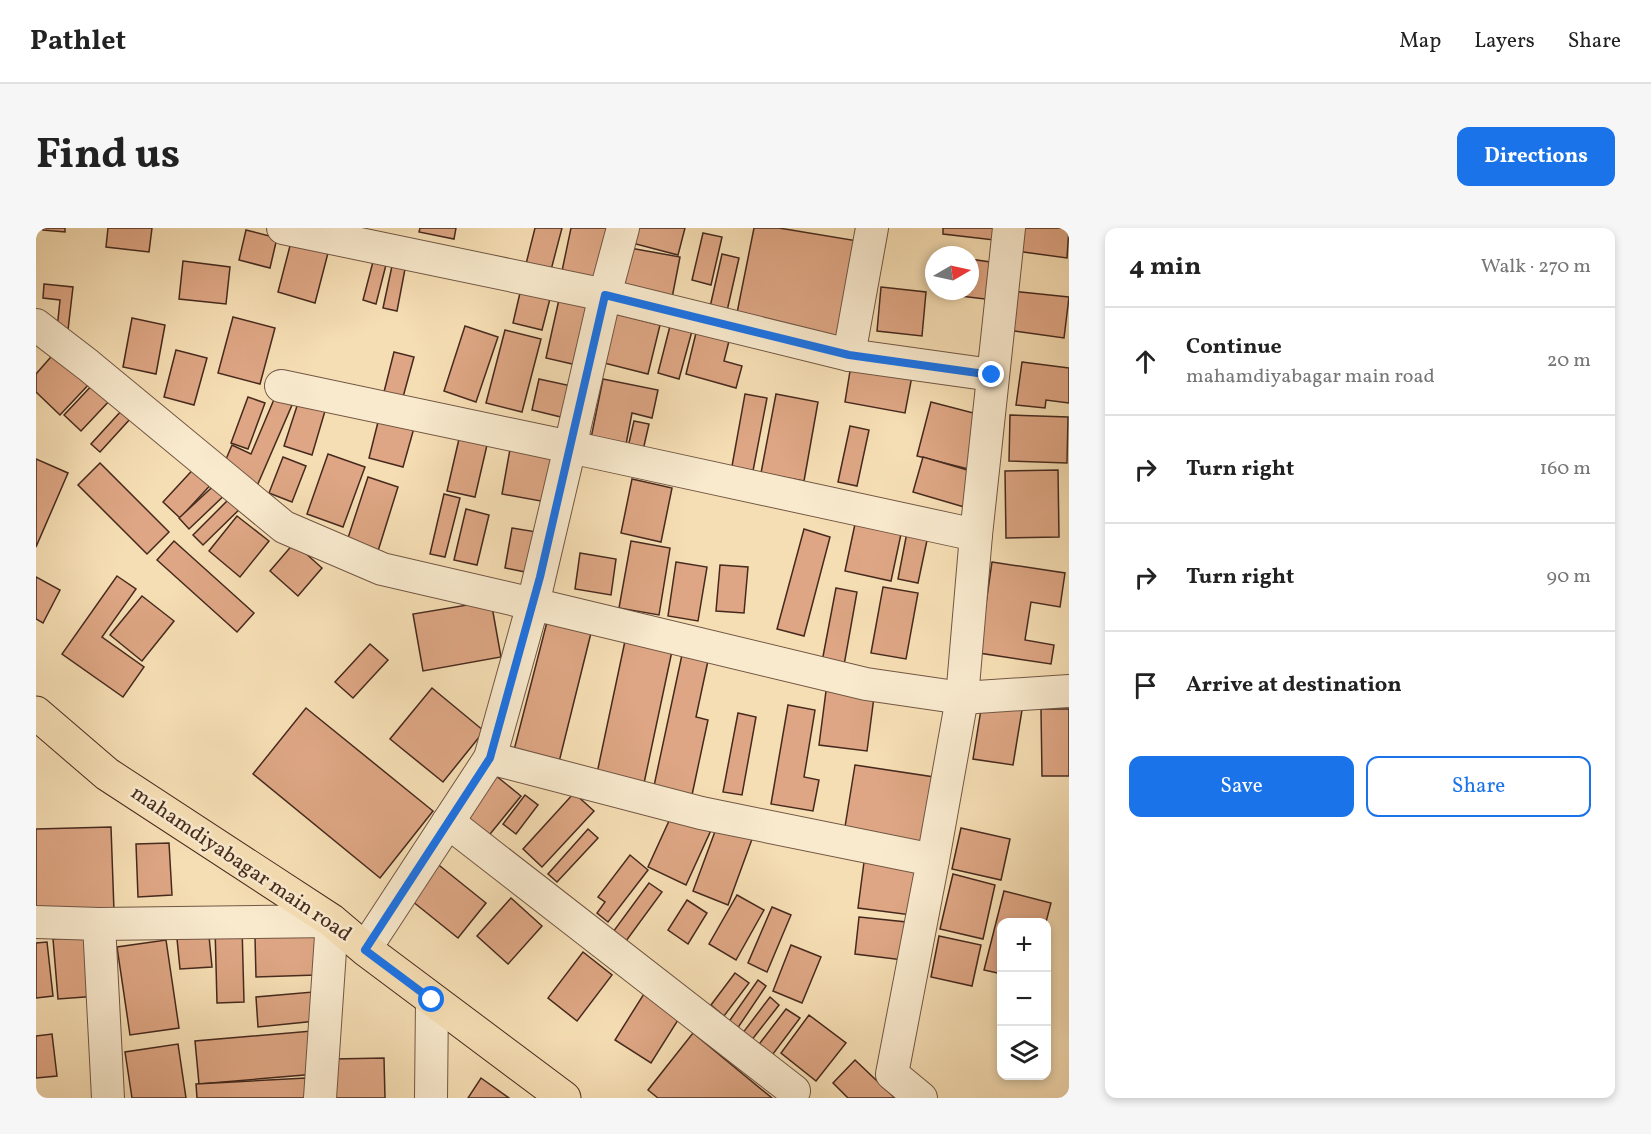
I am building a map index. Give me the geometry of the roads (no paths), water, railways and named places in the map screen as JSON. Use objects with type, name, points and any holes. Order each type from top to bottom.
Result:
[{"type":"main road","name":"mahamdiyabagar main road","points":[[36,713],[107,774],[332,921],[365,950],[564,1098]]},
{"type":"street","points":[[283,228],[605,295],[849,355],[992,375]]},
{"type":"street","points":[[365,950],[490,758],[533,604],[605,295],[623,228]]},
{"type":"street","points":[[849,355],[872,228]]},
{"type":"street","points":[[921,1098],[892,1074],[962,698],[992,375],[1009,228]]},
{"type":"street","points":[[36,325],[88,365],[284,527],[382,569],[866,684],[962,698],[1069,691]]},
{"type":"street","points":[[281,386],[976,536]]},
{"type":"street","points":[[490,758],[701,813],[933,860]]},
{"type":"street","points":[[448,822],[794,1091]]},
{"type":"street","points":[[36,922],[99,924],[332,921],[320,1098]]},
{"type":"street","points":[[99,924],[108,1098]]},
{"type":"street","points":[[431,1098],[432,1000]]}]
